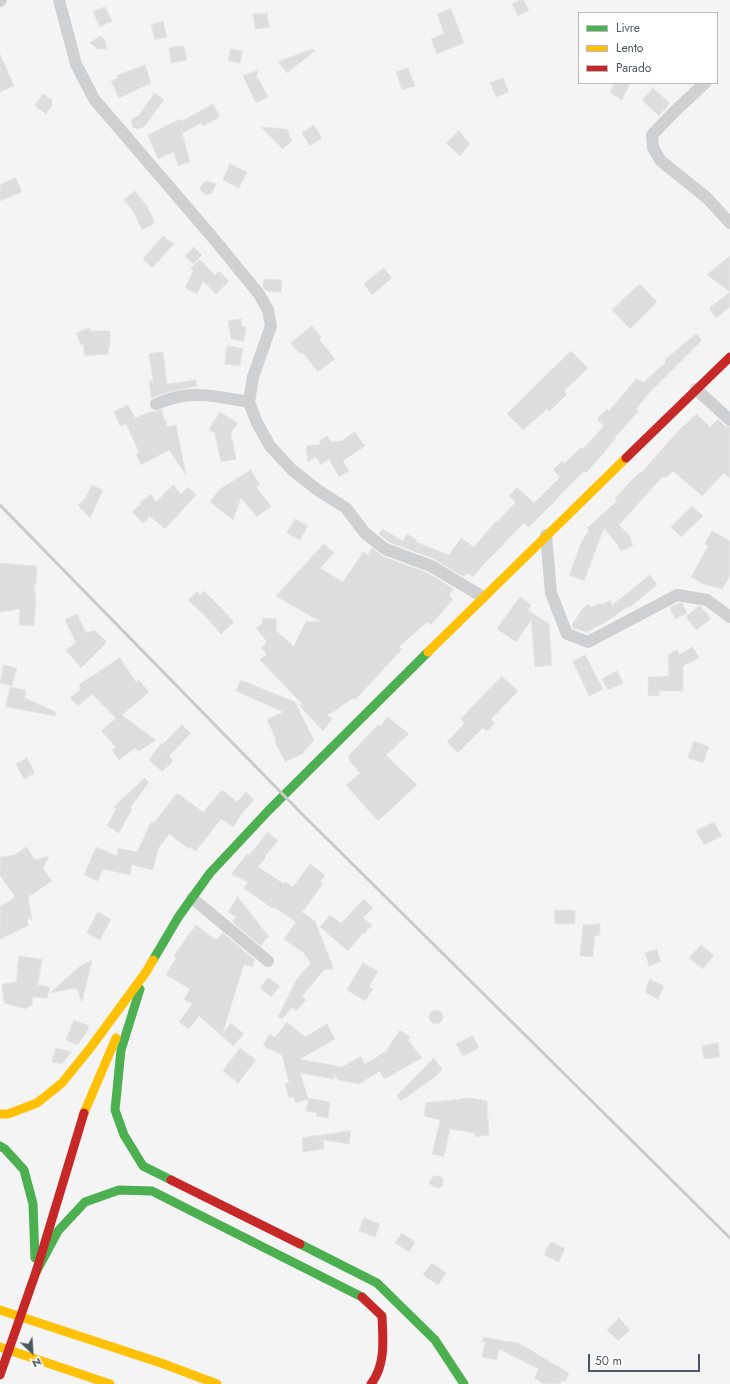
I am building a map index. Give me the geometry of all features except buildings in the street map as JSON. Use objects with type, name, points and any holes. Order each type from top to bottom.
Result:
[{"type":"highway","points":[[0,1114],[8,1114],[37,1103],[62,1083],[91,1047],[146,972],[179,916],[210,873],[304,774],[546,535],[730,357]]},
{"type":"highway","points":[[0,1375],[36,1272],[87,1104],[146,972]]},
{"type":"highway","points":[[146,972],[121,1050],[115,1110],[124,1135],[143,1166],[377,1283],[435,1340],[464,1384]]},
{"type":"highway","points":[[0,1146],[6,1149],[24,1170],[33,1204],[36,1272]]},
{"type":"highway","points":[[36,1272],[58,1231],[85,1202],[119,1190],[152,1191],[362,1296],[382,1316],[384,1352],[377,1378],[371,1384]]},
{"type":"highway","points":[[0,1310],[154,1360],[217,1384]]},
{"type":"highway","points":[[0,1347],[110,1384]]},
{"type":"street","points":[[59,0],[76,64],[94,99],[219,245],[259,294],[268,310],[272,326],[254,377],[248,402],[257,423],[270,446],[292,470],[319,491],[346,508],[365,533],[385,549],[431,566],[483,597]]},
{"type":"street","points":[[704,84],[652,135],[653,148],[661,161],[707,198],[730,223]]},
{"type":"street","points":[[696,390],[730,420]]},
{"type":"street","points":[[156,404],[175,397],[195,395],[248,402]]},
{"type":"street","points":[[546,535],[551,593],[567,634],[588,642],[677,594],[707,600],[730,617]]},
{"type":"street","points":[[192,898],[268,961]]},
{"type":"railway","points":[[0,505],[304,816],[730,1238]]},
{"type":"traffic: fast","points":[[153,960],[179,916],[210,873],[269,810],[428,652]]},
{"type":"traffic: fast","points":[[140,989],[121,1050],[115,1110],[124,1135],[143,1166],[171,1180]]},
{"type":"traffic: fast","points":[[0,1146],[5,1149],[24,1170],[33,1204],[35,1258]]},
{"type":"traffic: fast","points":[[36,1272],[58,1231],[85,1202],[119,1190],[152,1191],[362,1297]]},
{"type":"traffic: fast","points":[[300,1244],[377,1283],[435,1340],[464,1384]]},
{"type":"traffic: slow","points":[[428,652],[626,458]]},
{"type":"traffic: slow","points":[[0,1114],[8,1114],[37,1103],[62,1083],[91,1047],[146,972],[153,960]]},
{"type":"traffic: slow","points":[[84,1113],[116,1038]]},
{"type":"traffic: slow","points":[[0,1310],[161,1363],[217,1384]]},
{"type":"traffic: slow","points":[[0,1347],[110,1384]]},
{"type":"traffic: jam","points":[[626,458],[730,357]]},
{"type":"traffic: jam","points":[[0,1375],[36,1272],[84,1113]]},
{"type":"traffic: jam","points":[[171,1180],[300,1244]]},
{"type":"traffic: jam","points":[[362,1297],[382,1316],[383,1343],[381,1360],[376,1376],[371,1384]]}]
